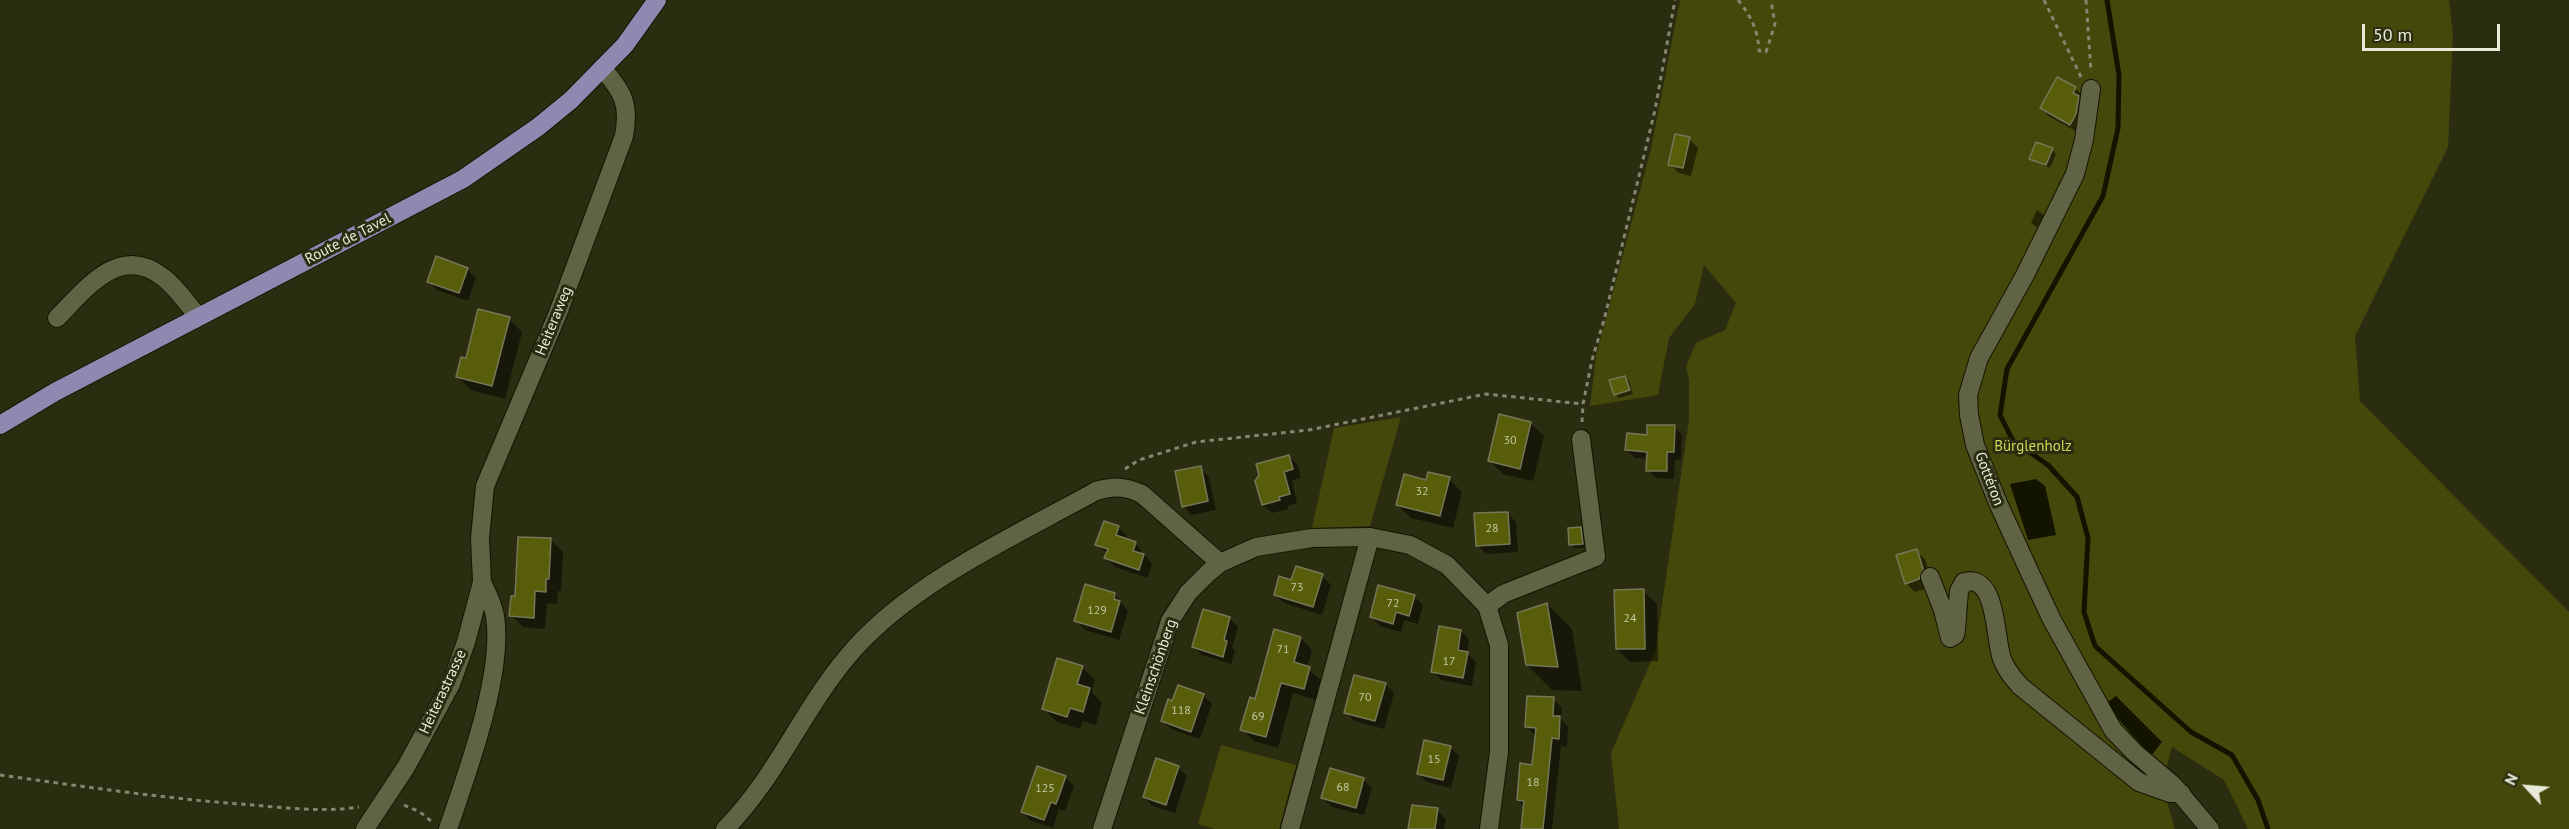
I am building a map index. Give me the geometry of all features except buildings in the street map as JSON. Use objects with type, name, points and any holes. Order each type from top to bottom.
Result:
[{"type":"main road","name":"Route de Tavel","points":[[0,425],[55,392],[198,316],[463,179],[538,127],[571,100],[625,45],[657,0]]},
{"type":"street","name":"Heiteraweg","points":[[482,582],[480,538],[485,486],[558,313],[624,136],[627,108],[616,83],[602,68]]},
{"type":"street","name":"Gottéron","points":[[2091,89],[2084,141],[2075,174],[2025,275],[1979,357],[1968,395],[1970,415],[1975,444],[1998,503],[2047,610],[2113,730],[2134,752],[2181,793],[2211,829]]},
{"type":"street","points":[[57,318],[102,274],[117,266],[135,265],[150,269],[165,278],[198,316]]},
{"type":"street","points":[[1487,606],[1503,594],[1596,557],[1581,439]]},
{"type":"street","points":[[725,829],[743,811],[773,770],[832,678],[855,648],[883,620],[920,592],[1096,490],[1115,485],[1130,488],[1142,494],[1220,564]]},
{"type":"street","points":[[1290,829],[1370,537]]},
{"type":"street","name":"Kleinschönberg","points":[[1102,829],[1170,621],[1188,593],[1220,564],[1256,547],[1312,538],[1370,537],[1410,545],[1447,565],[1487,606],[1499,645],[1499,752],[1489,829]]},
{"type":"street","points":[[1930,578],[1944,610],[1950,638],[1955,635],[1956,630],[1959,591],[1964,582],[1977,581],[1984,585],[1989,595],[2002,659],[2009,673],[2020,686],[2139,782],[2170,793],[2181,793]]},
{"type":"street","points":[[441,826],[480,727],[495,658],[495,616],[482,582]]},
{"type":"street","name":"Heiterastrasse","points":[[364,829],[383,803],[430,726],[451,684],[466,642],[482,582]]},
{"type":"path","points":[[1115,485],[1118,474],[1139,460],[1196,442],[1309,430],[1486,394],[1583,406],[1592,360],[1604,320],[1652,122],[1675,0]]},
{"type":"path","points":[[1738,0],[1747,11],[1758,33],[1760,51],[1766,52],[1775,24],[1771,0]]},
{"type":"path","points":[[2044,0],[2084,84],[2091,89]]},
{"type":"path","points":[[2086,0],[2091,89]]},
{"type":"path","points":[[0,775],[158,798],[268,807],[346,808],[398,802],[409,806],[441,826]]},
{"type":"green space","name":"Bürglenholz","points":[[1680,0],[2449,0],[2453,34],[2448,147],[2355,336],[2360,401],[2569,612],[2569,829],[2248,829],[2224,780],[2172,747],[2162,784],[2175,829],[1619,829],[1611,753],[1655,652],[1689,420],[1689,380],[1686,366],[1696,343],[1725,330],[1736,303],[1704,265],[1695,304],[1669,338],[1658,395],[1590,406],[1596,356],[1651,149]]},
{"type":"green space","points":[[1401,417],[1370,526],[1312,528],[1334,428]]},
{"type":"green space","points":[[1221,745],[1296,765],[1279,829],[1215,829],[1198,824]]},
{"type":"shaded area","points":[[2036,479],[2045,486],[2056,535],[2028,540],[2010,484]]},
{"type":"shaded area","points":[[2116,696],[2162,742],[2151,756],[2105,704]]},
{"type":"waterway","points":[[2107,0],[2119,75],[2118,128],[2103,196],[2007,369],[2000,415],[2013,441],[2048,465],[2077,497],[2088,538],[2084,612],[2095,646],[2191,732],[2232,755],[2258,800],[2268,829]]}]
